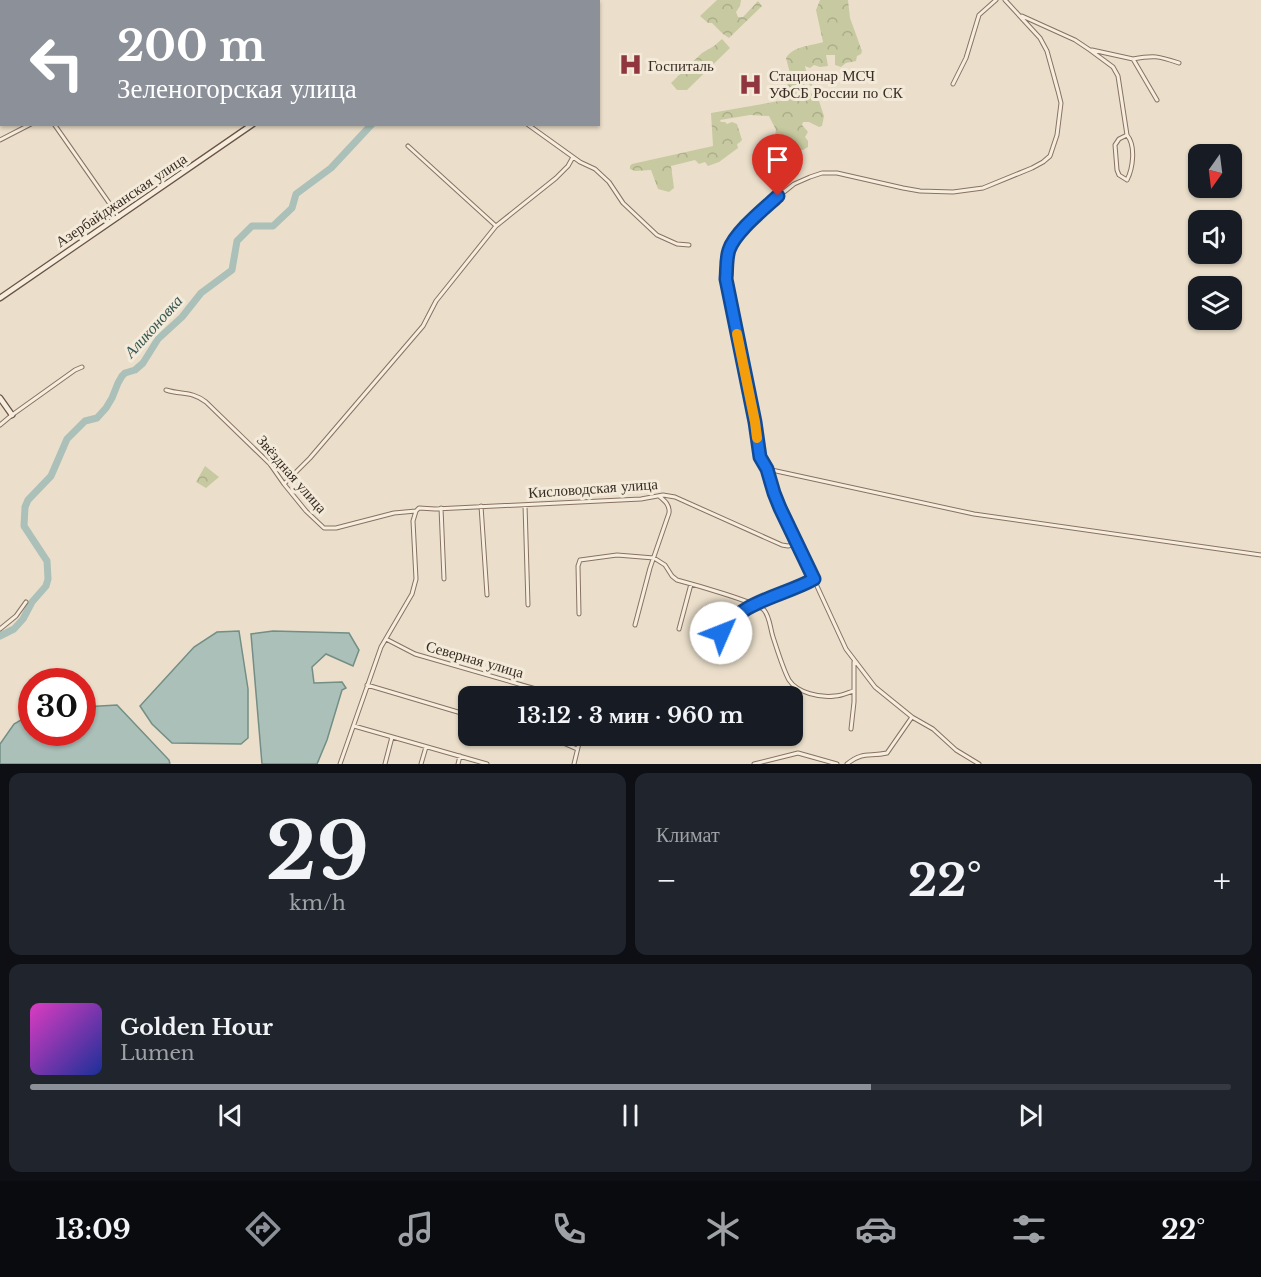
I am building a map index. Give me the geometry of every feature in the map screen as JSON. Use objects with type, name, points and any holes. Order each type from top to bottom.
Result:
[{"type":"main road","name":"Азербайджанская улица","points":[[1,295],[119,217],[249,126]]},
{"type":"main road","points":[[0,398],[12,415]]},
{"type":"street","points":[[953,84],[966,58],[979,15],[996,0]]},
{"type":"street","points":[[979,764],[956,750],[933,729],[912,717],[875,687],[846,649],[774,493],[767,469],[762,463],[726,279],[729,249],[734,239],[764,208],[794,184],[810,177],[837,172],[920,191],[954,192],[983,188],[1032,168],[1050,156],[1054,147],[1060,103],[1047,51],[1040,38],[1005,0]]},
{"type":"street","points":[[1018,14],[1075,40],[1113,67],[1118,76],[1127,135],[1131,141],[1131,169],[1127,180],[1119,175],[1117,170],[1115,145],[1119,139],[1127,135]]},
{"type":"street","points":[[1090,50],[1133,59],[1158,56],[1179,63]]},
{"type":"street","points":[[1133,59],[1157,100]]},
{"type":"street","points":[[0,140],[27,126]]},
{"type":"street","points":[[55,126],[119,217]]},
{"type":"street","points":[[530,126],[580,162],[595,169],[609,182],[623,203],[657,234],[677,244],[689,245]]},
{"type":"street","points":[[408,146],[496,226]]},
{"type":"street","points":[[284,484],[309,459],[423,326],[436,301],[496,226],[556,178],[573,157]]},
{"type":"street","points":[[0,425],[82,367]]},
{"type":"street","name":"Звёздная улица","points":[[166,390],[194,394],[206,402],[270,464],[284,484],[324,528],[336,528],[394,513],[416,511]]},
{"type":"street","points":[[767,469],[974,514],[1261,555]]},
{"type":"street","points":[[635,625],[650,568],[670,508],[659,496]]},
{"type":"street","name":"Кисловодская улица","points":[[416,511],[423,507],[525,505],[669,496],[782,545],[797,544]]},
{"type":"street","points":[[525,505],[528,605]]},
{"type":"street","points":[[481,506],[487,595]]},
{"type":"street","points":[[441,508],[444,579]]},
{"type":"street","points":[[340,764],[381,647],[412,594],[416,579],[413,520],[416,511]]},
{"type":"street","points":[[579,614],[578,566],[580,560],[617,555],[654,558],[665,565],[677,580],[755,605],[765,611],[789,680],[794,686],[812,694],[831,697],[853,692]]},
{"type":"street","points":[[717,645],[726,626],[742,613],[814,579]]},
{"type":"street","points":[[679,629],[691,584]]},
{"type":"street","points":[[0,629],[16,616],[26,602]]},
{"type":"street","name":"Северная улица","points":[[386,639],[415,654],[525,686]]},
{"type":"street","points":[[851,729],[854,702],[854,660]]},
{"type":"street","points":[[367,685],[458,712]]},
{"type":"street","points":[[847,764],[860,755],[887,753],[912,717]]},
{"type":"street","points":[[354,726],[487,764]]},
{"type":"street","points":[[385,764],[392,737]]},
{"type":"street","points":[[570,746],[577,749]]},
{"type":"street","points":[[573,764],[578,746]]},
{"type":"street","points":[[421,764],[426,747]]},
{"type":"street","points":[[754,764],[798,753],[837,764]]},
{"type":"street","points":[[458,764],[460,756]]},
{"type":"green space","points":[[717,0],[741,0],[736,12],[738,17],[743,17],[758,1],[762,6],[729,38],[700,16]]},
{"type":"green space","points":[[820,0],[848,0],[850,18],[862,51],[856,61],[846,63],[841,67],[835,65],[835,55],[826,55],[828,66],[814,65],[810,68],[805,66],[813,86],[805,83],[804,86],[818,98],[824,116],[822,126],[819,127],[803,122],[802,125],[808,132],[805,137],[808,147],[803,150],[779,149],[773,143],[776,130],[769,116],[750,115],[720,120],[727,124],[732,122],[737,124],[742,140],[737,144],[738,148],[719,162],[708,166],[705,162],[699,164],[695,160],[671,166],[674,188],[669,192],[658,189],[651,170],[630,169],[632,164],[713,146],[711,113],[785,100],[785,90],[791,77],[786,58],[793,51],[823,42],[816,10]]},
{"type":"green space","points":[[722,39],[730,48],[687,90],[677,90],[671,83],[702,53]]},
{"type":"green space","points":[[205,466],[219,477],[206,488],[196,482]]},
{"type":"shaded area","points":[[239,631],[248,689],[248,738],[241,744],[172,743],[152,724],[140,706],[194,647],[217,632]]},
{"type":"shaded area","points":[[273,631],[349,633],[359,650],[353,666],[326,654],[312,667],[314,683],[342,682],[346,688],[342,690],[317,764],[262,764],[251,634]]},
{"type":"shaded area","points":[[117,705],[169,760],[170,764],[0,764],[0,744],[18,722],[18,746],[96,746],[96,706]]},
{"type":"waterway","name":"Аликоновка","points":[[0,636],[14,629],[46,586],[47,561],[24,526],[25,507],[28,500],[51,476],[67,439],[85,421],[97,418],[112,398],[122,376],[143,363],[158,339],[182,317],[201,293],[232,270],[237,241],[252,226],[273,226],[292,208],[296,194],[331,168],[370,126]]},
{"type":"slow traffic","points":[[737,334],[757,438]]},
{"type":"place","name":"Госпиталь","points":[[630,65]]},
{"type":"place","name":"Стационар МСЧ УФСБ России по СК","points":[[751,84]]},
{"type":"route","points":[[721,633],[726,626],[749,608],[814,579],[780,508],[767,469],[760,457],[746,374],[726,279],[727,259],[734,239],[778,196]]}]
